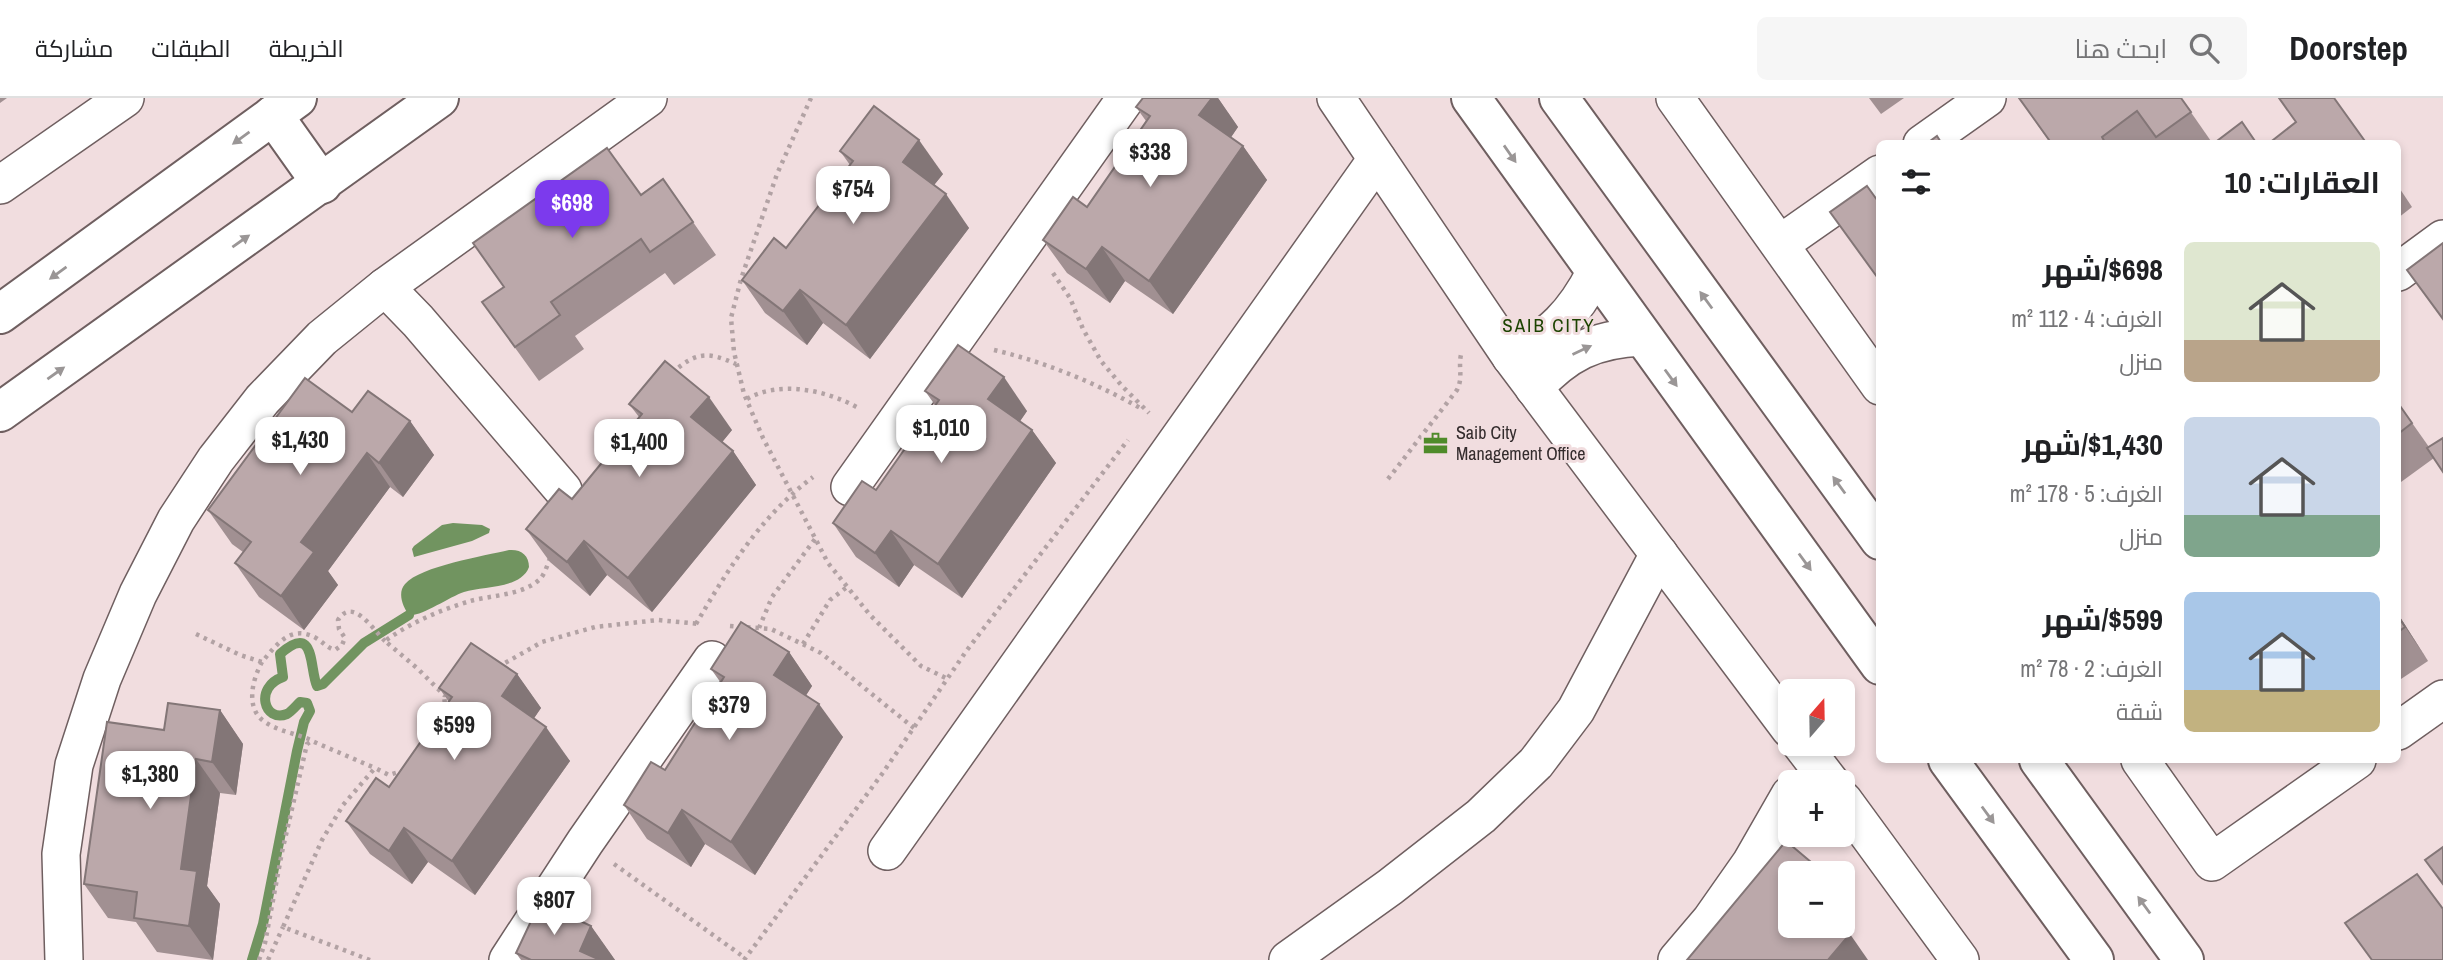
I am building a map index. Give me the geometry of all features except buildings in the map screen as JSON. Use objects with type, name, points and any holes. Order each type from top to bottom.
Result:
[{"type":"street","points":[[0,185],[125,98]]},
{"type":"street","points":[[0,412],[439,98]]},
{"type":"street","points":[[64,960],[61,854],[74,765],[102,679],[138,594],[176,520],[216,459],[262,400],[322,338],[385,287],[648,98]]},
{"type":"street","points":[[834,480],[1126,98]]},
{"type":"street","points":[[1336,98],[1511,357],[1660,554],[1806,759]]},
{"type":"street","points":[[1471,98],[1876,659]]},
{"type":"street","points":[[1559,98],[1876,534]]},
{"type":"street","points":[[1675,98],[1876,380]]},
{"type":"street","points":[[1928,140],[1987,98]]},
{"type":"street","points":[[0,314],[285,106],[322,184]]},
{"type":"street","points":[[887,851],[1377,159]]},
{"type":"street","points":[[1780,244],[1876,177]]},
{"type":"street","points":[[2401,270],[2443,239]]},
{"type":"street","points":[[1511,357],[1532,346],[1569,314],[1584,294],[1595,272]]},
{"type":"street","points":[[385,287],[418,321],[563,490]]},
{"type":"street","points":[[1534,388],[1564,359],[1582,349],[1601,342],[1642,337]]},
{"type":"street","points":[[1288,960],[1390,887],[1481,816],[1536,763],[1576,710],[1660,554]]},
{"type":"street","points":[[508,960],[585,842],[712,660]]},
{"type":"street","points":[[2401,729],[2443,699]]},
{"type":"street","points":[[1950,763],[2094,960]]},
{"type":"street","points":[[2041,763],[2184,960]]},
{"type":"street","points":[[2142,763],[2211,862],[2353,763]]},
{"type":"street","points":[[1677,960],[1711,920],[1751,863],[1778,816]]},
{"type":"street","points":[[1855,817],[1956,958]]},
{"type":"path","points":[[811,98],[776,174],[741,279],[731,318],[737,364],[747,399],[791,494],[828,563],[870,615],[921,666],[947,679]]},
{"type":"path","points":[[1053,273],[1070,298],[1101,361],[1149,413]]},
{"type":"path","points":[[1388,479],[1457,390],[1461,381],[1458,363],[1465,344]]},
{"type":"path","points":[[994,350],[1110,390],[1149,413]]},
{"type":"path","points":[[667,379],[688,360],[704,354],[720,356],[737,364]]},
{"type":"path","points":[[747,399],[760,391],[779,388],[802,390],[845,400],[860,408]]},
{"type":"path","points":[[1141,424],[1149,413]]},
{"type":"path","points":[[611,862],[742,958],[914,728],[947,679],[1132,435]]},
{"type":"path","points":[[696,624],[755,531],[791,494],[834,480]]},
{"type":"path","points":[[759,628],[772,597],[815,539]]},
{"type":"path","points":[[385,641],[405,627],[441,611],[471,600],[510,594],[540,579],[557,546]]},
{"type":"path","points":[[803,644],[830,600],[847,587]]},
{"type":"path","points":[[411,761],[404,770],[389,775],[265,722],[256,711],[252,692],[262,662],[287,635],[298,632],[318,639],[335,650],[342,645],[345,638],[339,629],[338,620],[341,614],[357,612],[444,695],[445,705],[436,723]]},
{"type":"path","points":[[490,672],[542,642],[596,627],[657,620],[706,625]]},
{"type":"path","points":[[726,625],[771,629],[803,644],[831,660],[914,728]]},
{"type":"path","points":[[195,634],[262,662]]},
{"type":"path","points":[[444,695],[452,693]]},
{"type":"path","points":[[259,960],[265,943],[298,779],[307,744],[312,741]]},
{"type":"path","points":[[268,960],[322,840],[343,805],[375,768]]},
{"type":"path","points":[[283,927],[370,960]]},
{"type":"shaded area","points":[[442,525],[482,525],[490,529],[489,533],[472,541],[414,557],[414,546]]},
{"type":"shaded area","points":[[509,550],[521,552],[528,559],[529,567],[518,579],[501,586],[464,592],[421,613],[409,615],[407,612],[401,592],[405,584],[413,578],[454,562]]},
{"type":"waterway","points":[[252,960],[263,924],[297,751],[304,722],[310,711],[307,703],[300,702],[287,714],[279,715],[268,709],[265,695],[268,688],[283,677],[280,654],[292,645],[305,645],[309,651],[317,686],[323,684],[364,643],[409,615]]},
{"type":"place","name":"Saib City Management Office","points":[[1436,443]]},
{"type":"district","name":"SAIB CITY","points":[[1549,325]]}]
